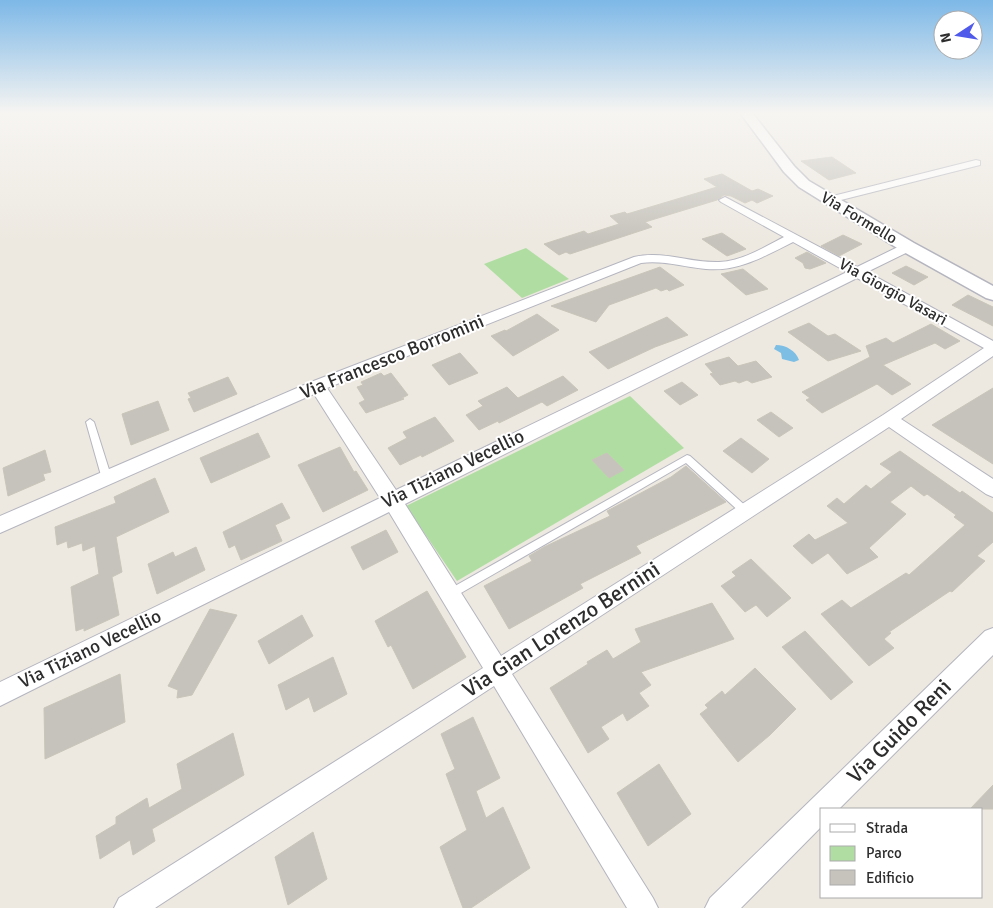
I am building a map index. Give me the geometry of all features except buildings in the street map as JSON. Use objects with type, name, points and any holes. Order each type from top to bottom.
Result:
[{"type":"main road","name":"Via Formello","points":[[780,156],[804,184],[908,247],[993,294]]},
{"type":"street","points":[[829,200],[976,163]]},
{"type":"street","name":"Via Giorgio Vasari","points":[[725,200],[993,348]]},
{"type":"street","name":"Via Francesco Borromini","points":[[0,524],[317,386],[638,260],[662,258],[700,265],[720,266],[743,261],[794,238]]},
{"type":"street","name":"Via Tiziano Vecellio","points":[[0,694],[908,247]]},
{"type":"street","name":"Via Gian Lorenzo Bernini","points":[[129,908],[889,419],[993,348]]},
{"type":"street","points":[[317,386],[392,500],[644,908]]},
{"type":"street","points":[[889,419],[993,489]]},
{"type":"street","name":"Via Guido Reni","points":[[821,808],[993,639]]},
{"type":"street","name":"Via Guido Reni","points":[[720,908],[820,809]]},
{"type":"lane","points":[[90,422],[107,479]]},
{"type":"lane","points":[[450,594],[687,458],[745,511]]},
{"type":"green space","points":[[526,248],[569,279],[522,298],[484,264]]},
{"type":"green space","points":[[630,396],[684,448],[457,581],[406,506]]},
{"type":"water","points":[[776,345],[790,349],[799,360],[794,362],[782,359],[781,353],[774,349]]}]
